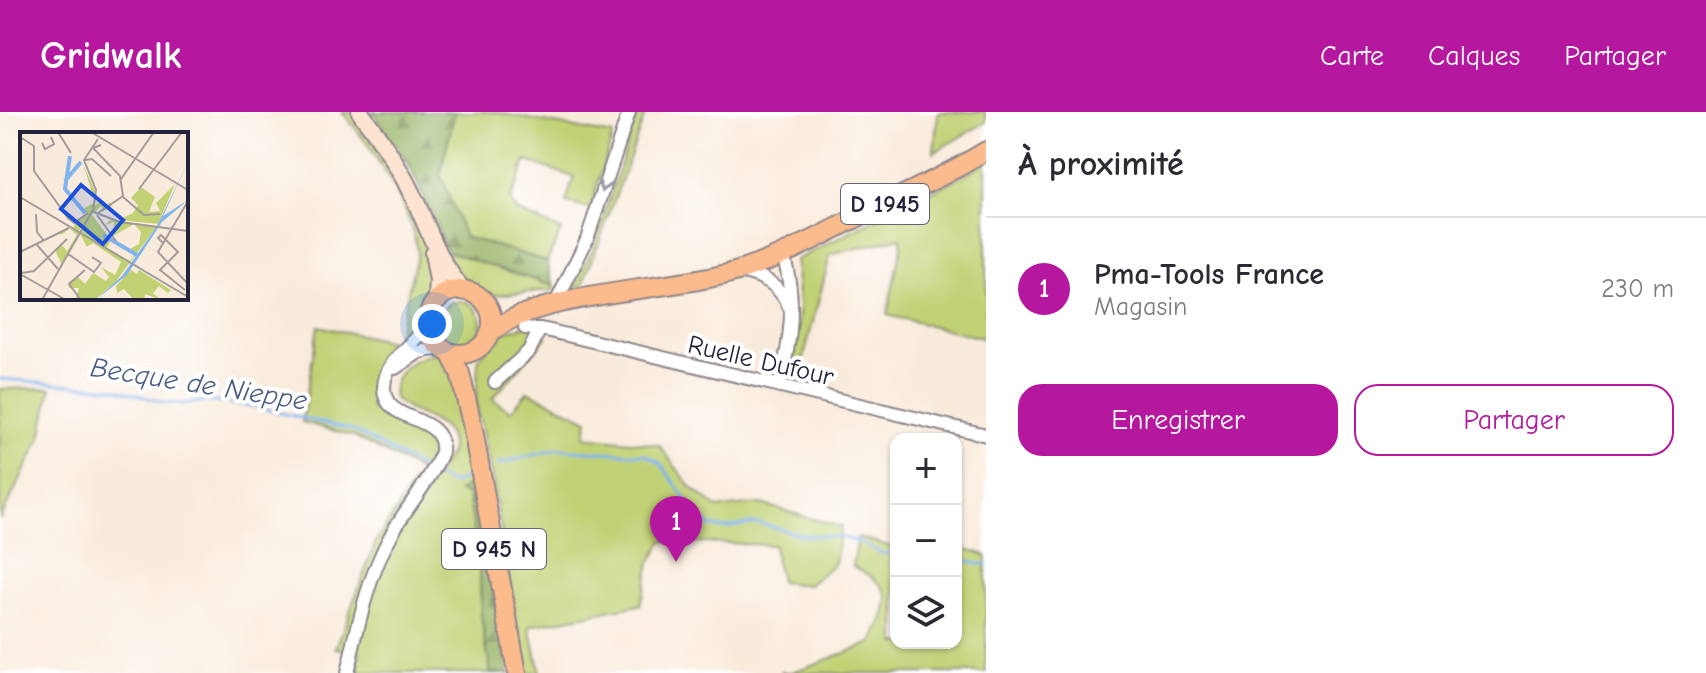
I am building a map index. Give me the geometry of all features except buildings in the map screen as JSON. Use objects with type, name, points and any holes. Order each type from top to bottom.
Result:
[{"type":"main road","points":[[360,112],[395,162],[431,240],[463,290]]},
{"type":"main road","name":"D 1945","points":[[484,341],[510,319],[555,305],[739,271],[783,254],[986,151]]},
{"type":"main road","points":[[431,240],[438,281],[437,298]]},
{"type":"main road","points":[[463,290],[477,294],[485,301],[491,315],[484,341],[465,354],[445,350],[432,339],[427,325],[429,311],[437,298],[447,292],[463,290]]},
{"type":"main road","name":"D 1945","points":[[485,301],[512,306],[555,305]]},
{"type":"main road","name":"D 945 N","points":[[472,424],[473,367],[484,341]]},
{"type":"main road","name":"D 945 N","points":[[445,350],[460,373],[472,424],[517,673]]},
{"type":"street","points":[[555,305],[587,239],[629,112]]},
{"type":"street","points":[[779,386],[791,334],[792,310],[792,293],[783,254]]},
{"type":"street","points":[[739,271],[758,275],[776,285],[792,310]]},
{"type":"street","points":[[347,673],[375,569],[389,538],[434,466],[442,447],[438,433],[428,423],[402,414],[385,394],[385,380],[395,360],[427,325]]},
{"type":"street","name":"Ruelle Dufour","points":[[525,328],[540,329],[986,435]]},
{"type":"street","points":[[495,382],[533,347],[540,329]]},
{"type":"street","points":[[385,380],[405,360],[425,350],[445,350]]},
{"type":"green space","points":[[342,112],[353,112],[406,196],[426,241],[434,289],[423,300],[418,328],[383,369],[371,408],[404,425],[423,429],[430,435],[433,452],[388,529],[348,650],[336,648],[376,542],[420,471],[354,436],[302,422],[318,326],[396,343],[417,253],[400,198],[365,141]]},
{"type":"green space","points":[[372,112],[455,112],[440,174],[465,237],[547,261],[554,286],[447,251],[411,169]]},
{"type":"green space","points":[[455,112],[493,112],[613,135],[590,209],[566,203],[574,177],[526,161],[510,200],[516,211],[561,230],[547,261],[465,238],[440,174]]},
{"type":"green space","points":[[638,112],[646,112],[583,286],[575,286],[593,248]]},
{"type":"green space","points":[[938,112],[986,112],[986,122],[934,152]]},
{"type":"green space","points":[[986,162],[986,339],[887,315],[901,237],[830,255],[797,384],[790,371],[798,336],[795,260]]},
{"type":"green space","points":[[447,251],[554,286],[554,290],[491,295],[459,276]]},
{"type":"green space","points":[[460,301],[475,307],[481,322],[475,337],[460,343],[445,337],[439,322],[445,307]]},
{"type":"green space","points":[[545,321],[547,337],[492,399],[511,411],[528,391],[588,420],[584,437],[659,445],[691,487],[717,508],[761,504],[841,527],[835,563],[809,585],[780,582],[773,545],[663,541],[650,563],[640,605],[530,626],[540,673],[525,673],[493,483],[476,404],[478,361],[498,333]]},
{"type":"green space","points":[[435,354],[446,359],[453,376],[473,482],[460,491],[468,495],[480,565],[481,617],[491,673],[356,673],[360,653],[357,652],[375,583],[396,536],[450,453],[451,441],[440,425],[410,410],[394,397],[396,381],[405,368]]},
{"type":"green space","points":[[51,388],[41,438],[0,519],[0,389]]},
{"type":"green space","points":[[473,482],[509,673],[491,673],[481,617],[480,565],[468,495],[459,491]]},
{"type":"green space","points":[[858,537],[890,546],[890,649],[962,649],[962,548],[986,555],[986,673],[790,673],[872,643],[884,617],[887,597],[878,582],[853,566]]},
{"type":"waterway","name":"Becque de Nieppe","points":[[0,379],[114,388],[165,403],[207,401],[252,406],[353,430],[429,472]]},
{"type":"waterway","name":"Becque de Nieppe","points":[[498,464],[558,449],[647,455],[661,464],[697,515],[710,526],[723,528],[758,523],[803,535],[841,537],[890,554]]},
{"type":"waterway","name":"Becque de Nieppe","points":[[435,476],[453,484],[472,475]]},
{"type":"waterway","name":"Becque de Nieppe","points":[[962,558],[986,564]]},
{"type":"place","name":"Pma-Tools France","points":[[676,562]]}]
